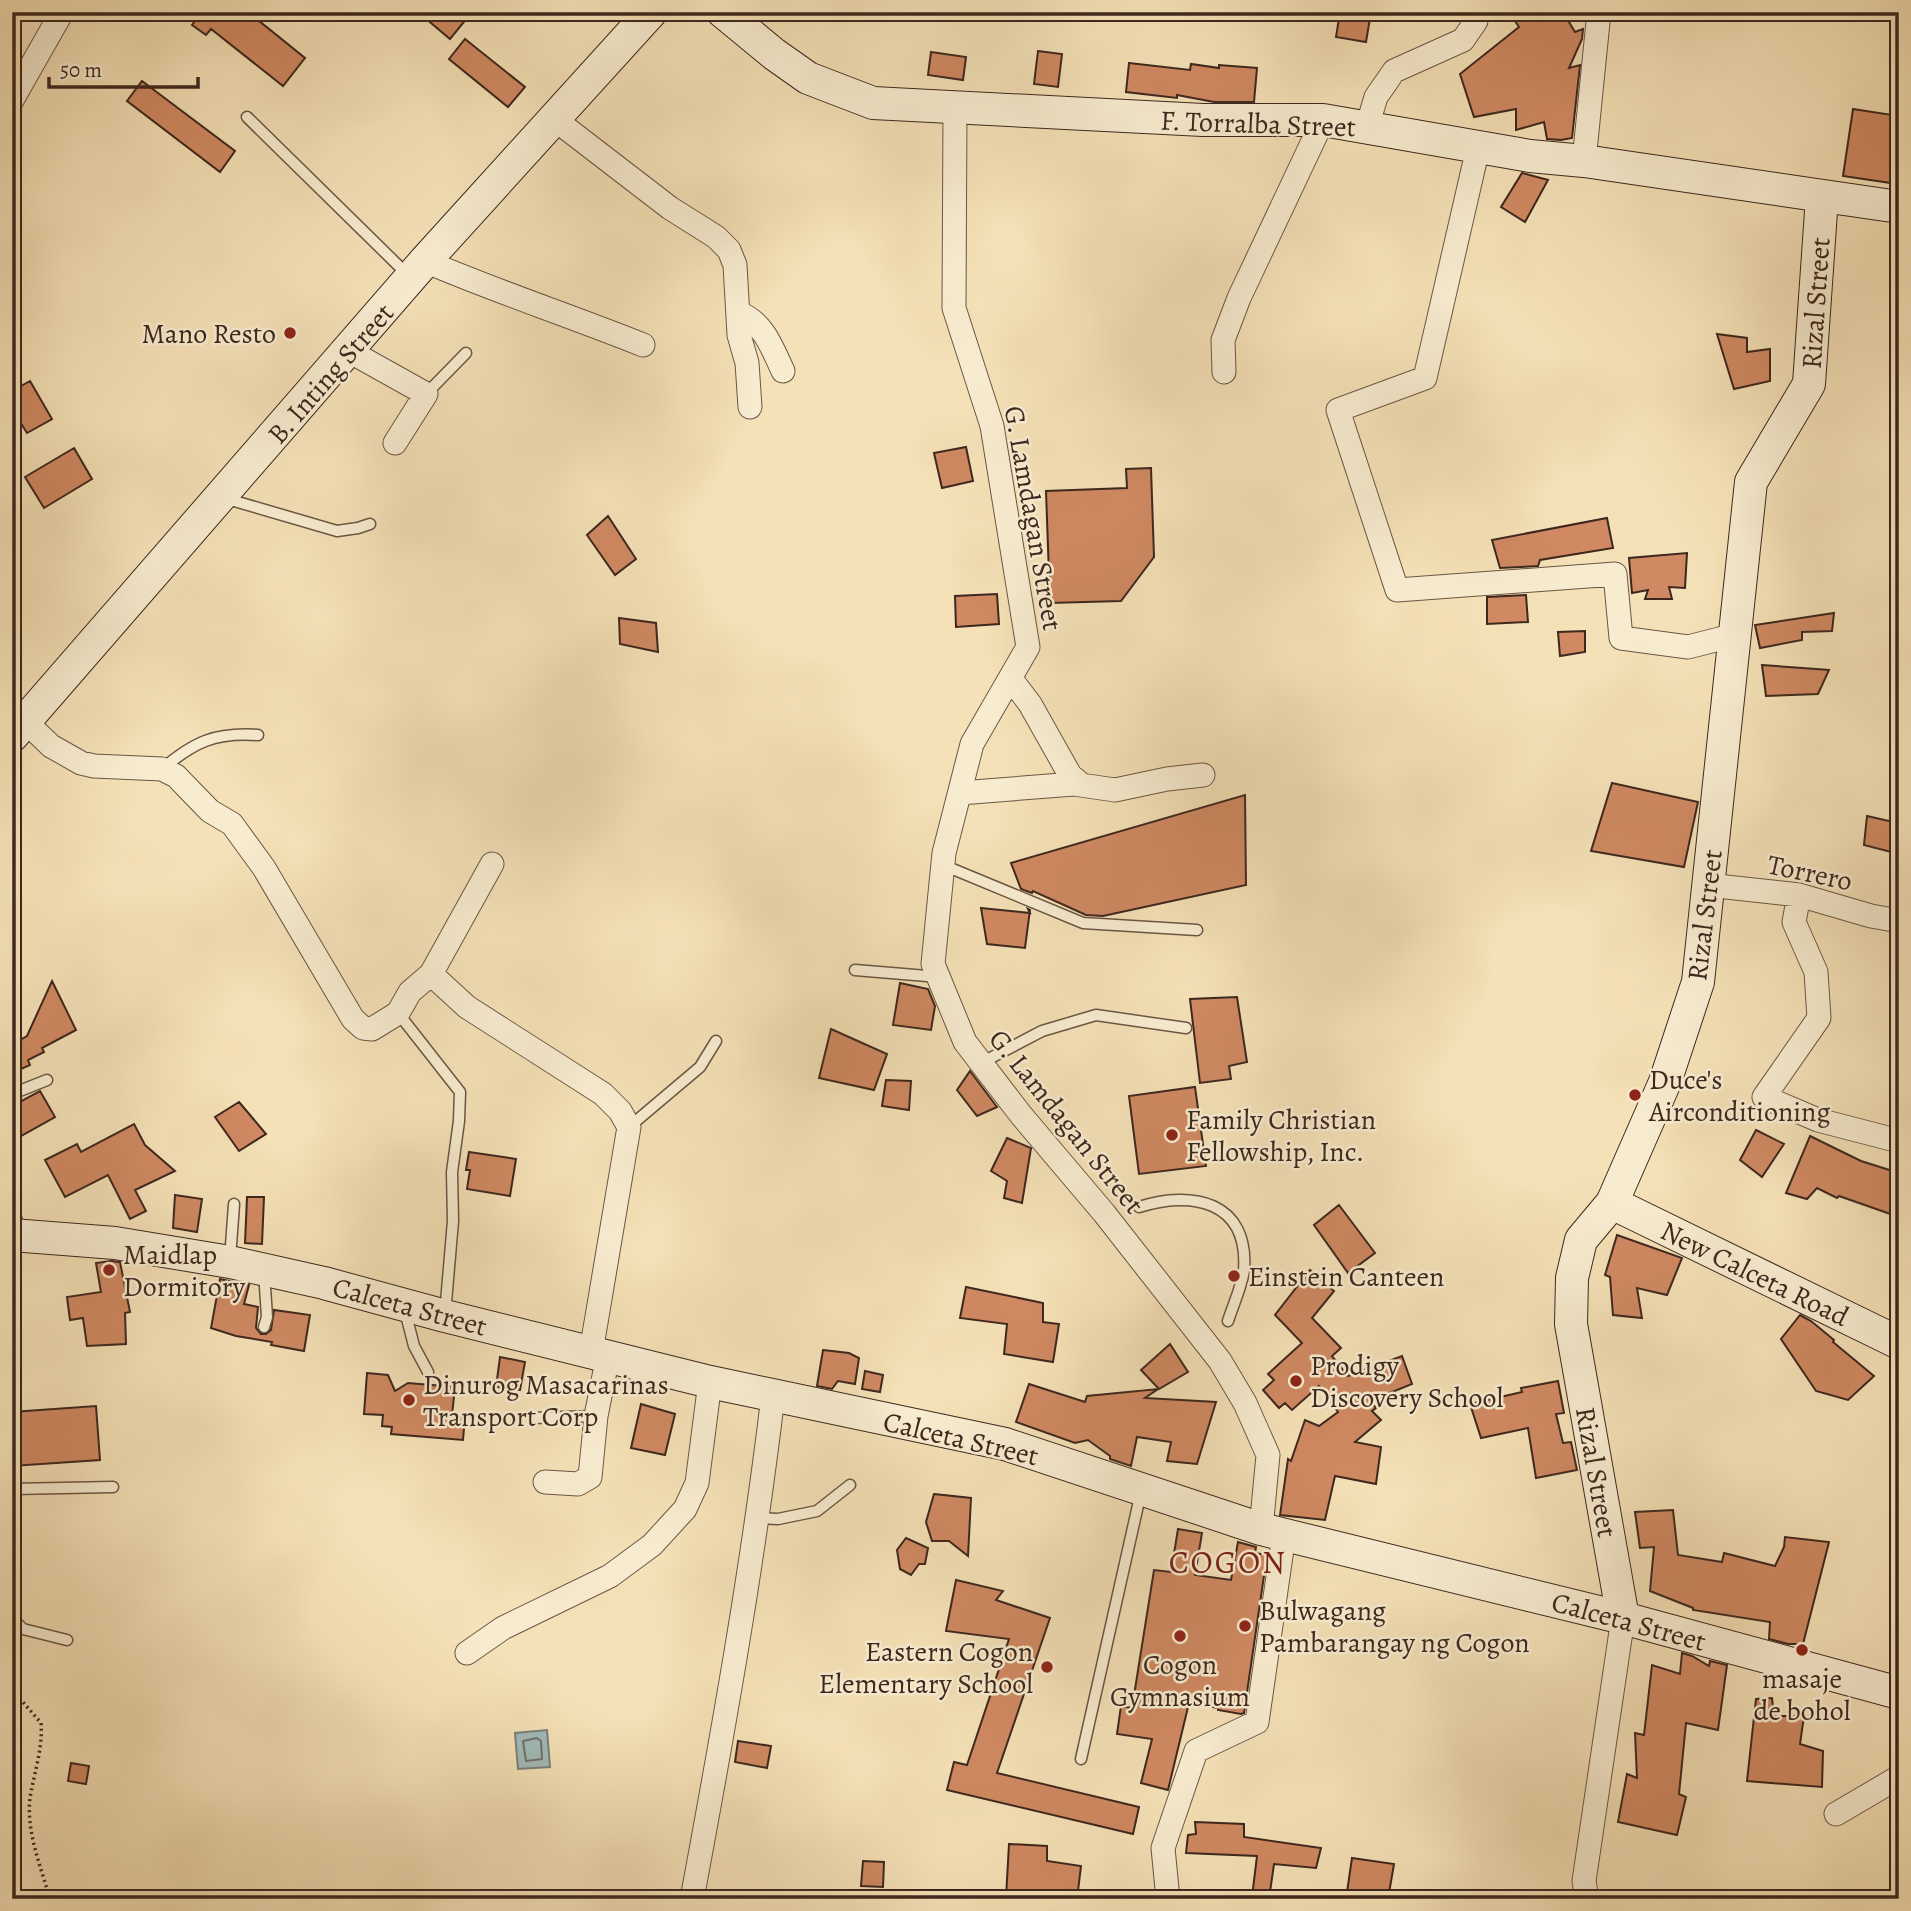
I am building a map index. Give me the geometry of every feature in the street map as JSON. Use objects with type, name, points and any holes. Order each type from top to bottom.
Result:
[{"type":"street","points":[[12,100],[62,12]]},
{"type":"street","name":"B. Inting Street","points":[[16,731],[222,498],[418,270],[651,12]]},
{"type":"street","name":"F. Torralba Street","points":[[723,12],[808,78],[873,103],[1203,120],[1323,120],[1478,148],[1899,207]]},
{"type":"street","points":[[1367,127],[1376,97],[1394,71],[1463,40],[1476,21],[1476,12]]},
{"type":"street","points":[[1584,161],[1599,12]]},
{"type":"street","name":"G. Lamdagan Street","points":[[955,108],[954,308],[992,426],[1028,647],[972,744],[943,865],[933,964],[965,1042],[1220,1361],[1245,1403],[1268,1455],[1272,1532],[1257,1722],[1196,1751],[1163,1848],[1168,1899]]},
{"type":"street","points":[[553,118],[670,208],[716,237],[729,250],[735,265],[739,335],[747,363],[750,407]]},
{"type":"street","points":[[1224,372],[1223,340],[1238,298],[1323,120]]},
{"type":"street","points":[[1478,148],[1425,378],[1338,410],[1397,590],[1615,575],[1621,638],[1688,647],[1735,635]]},
{"type":"street","name":"Rizal Street","points":[[1623,1618],[1571,1324],[1572,1278],[1581,1240],[1612,1203],[1665,1082],[1698,982],[1751,482],[1810,384],[1822,197]]},
{"type":"street","points":[[418,270],[560,312],[643,345]]},
{"type":"street","points":[[739,313],[751,318],[764,333],[788,373],[747,363]]},
{"type":"street","points":[[349,352],[426,394],[395,443]]},
{"type":"street","points":[[1011,679],[1030,704],[1070,775],[1082,785]]},
{"type":"street","points":[[16,731],[81,763],[162,769],[176,776],[210,811],[232,824],[264,868],[353,1020],[363,1028],[372,1029],[398,1013],[410,992],[431,974],[492,864]]},
{"type":"street","points":[[960,793],[1082,785],[1115,790],[1167,779],[1203,775]]},
{"type":"street","name":"Torrero","points":[[1708,885],[1799,895],[1871,916],[1899,921]]},
{"type":"street","points":[[1799,895],[1794,922],[1816,972],[1819,1018],[1764,1097],[1818,1121],[1899,1141]]},
{"type":"street","points":[[431,974],[467,1007],[603,1094],[620,1111],[629,1127],[600,1354],[590,1477],[578,1484],[545,1482]]},
{"type":"street","name":"New Calceta Road","points":[[1612,1203],[1899,1343]]},
{"type":"street","name":"Calceta Street","points":[[17,1235],[116,1243],[230,1262],[710,1382],[1005,1444],[1272,1532],[1623,1618],[1899,1693]]},
{"type":"street","points":[[467,1653],[503,1628],[610,1576],[652,1545],[677,1518],[685,1509],[696,1483],[710,1382]]},
{"type":"street","points":[[692,1899],[731,1692],[758,1518],[773,1396]]},
{"type":"street","points":[[1587,1899],[1584,1881],[1623,1618]]},
{"type":"street","points":[[1836,1814],[1899,1777]]},
{"type":"lane","points":[[247,117],[418,270]]},
{"type":"lane","points":[[426,394],[466,353]]},
{"type":"lane","points":[[222,498],[337,531],[370,524]]},
{"type":"lane","points":[[162,769],[202,742],[232,733],[258,735]]},
{"type":"lane","points":[[943,865],[1083,923],[1197,930]]},
{"type":"lane","points":[[855,970],[939,977]]},
{"type":"lane","points":[[398,1013],[460,1091],[452,1172],[453,1221],[445,1316]]},
{"type":"lane","points":[[981,1063],[1042,1031],[1096,1015],[1186,1028]]},
{"type":"lane","points":[[629,1127],[700,1067],[716,1041]]},
{"type":"lane","points":[[12,1094],[47,1080]]},
{"type":"lane","points":[[1139,1207],[1163,1200],[1197,1201],[1222,1210],[1231,1220],[1244,1248],[1244,1272],[1228,1321]]},
{"type":"lane","points":[[12,1203],[17,1235]]},
{"type":"lane","points":[[230,1262],[234,1204]]},
{"type":"lane","points":[[264,1270],[267,1317],[264,1327]]},
{"type":"lane","points":[[404,1305],[414,1346],[428,1372]]},
{"type":"lane","points":[[533,1418],[596,1416]]},
{"type":"lane","points":[[758,1518],[778,1519],[817,1511],[850,1485]]},
{"type":"lane","points":[[12,1489],[113,1486]]},
{"type":"lane","points":[[1081,1759],[1141,1489]]},
{"type":"lane","points":[[12,1618],[23,1629],[67,1640]]},
{"type":"path","points":[[16,1694],[41,1723],[37,1771],[30,1800],[31,1834],[50,1899]]},
{"type":"water","points":[[547,1730],[550,1767],[518,1769],[515,1733]]},
{"type":"building","points":[[188,12],[248,12],[305,58],[283,86],[211,29],[206,35],[192,25],[197,18]]},
{"type":"building","points":[[418,12],[472,12],[450,39]]},
{"type":"building","points":[[1340,12],[1371,12],[1366,42],[1336,37]]},
{"type":"building","points":[[1509,12],[1563,12],[1575,32],[1583,29],[1582,39],[1569,68],[1580,65],[1572,138],[1547,139],[1544,122],[1516,130],[1516,109],[1474,117],[1460,74],[1519,27]]},
{"type":"building","points":[[465,39],[525,87],[508,107],[449,59]]},
{"type":"building","points":[[1038,51],[1062,54],[1058,87],[1034,84]]},
{"type":"building","points":[[931,52],[966,57],[963,80],[928,75]]},
{"type":"building","points":[[1129,63],[1190,70],[1191,64],[1219,68],[1219,65],[1257,68],[1254,102],[1214,102],[1177,95],[1177,98],[1126,92]]},
{"type":"building","points":[[142,81],[235,151],[220,172],[127,101]]},
{"type":"building","points":[[1853,109],[1899,116],[1899,135],[1891,183],[1843,176]]},
{"type":"building","points":[[1522,173],[1548,180],[1525,222],[1501,207]]},
{"type":"building","points":[[1717,334],[1747,338],[1747,352],[1770,349],[1770,381],[1734,389]]},
{"type":"building","points":[[30,381],[52,419],[27,433],[12,409],[12,391]]},
{"type":"building","points":[[966,447],[973,481],[942,488],[934,453]]},
{"type":"building","points":[[74,448],[92,479],[44,508],[25,477]]},
{"type":"building","points":[[1151,468],[1154,557],[1121,601],[1050,603],[1046,491],[1127,488],[1126,469]]},
{"type":"building","points":[[608,516],[636,559],[615,575],[587,535]]},
{"type":"building","points":[[1607,518],[1613,548],[1540,560],[1538,566],[1500,568],[1492,540]]},
{"type":"building","points":[[1687,553],[1685,588],[1669,587],[1672,599],[1645,599],[1648,590],[1632,593],[1629,558]]},
{"type":"building","points":[[997,594],[999,624],[956,627],[955,596]]},
{"type":"building","points":[[1526,595],[1528,622],[1487,624],[1487,597]]},
{"type":"building","points":[[1834,613],[1832,631],[1802,632],[1802,640],[1760,648],[1755,625]]},
{"type":"building","points":[[619,618],[656,623],[658,652],[620,644]]},
{"type":"building","points":[[1585,631],[1585,652],[1560,656],[1558,632]]},
{"type":"building","points":[[1762,665],[1829,670],[1818,694],[1766,696]]},
{"type":"building","points":[[1612,783],[1698,802],[1684,867],[1591,851]]},
{"type":"building","points":[[1245,795],[1246,885],[1103,916],[1086,915],[1033,891],[1032,893],[1021,889],[1011,863]]},
{"type":"building","points":[[1867,816],[1898,823],[1895,853],[1864,845]]},
{"type":"building","points":[[981,908],[1030,913],[1025,948],[987,944]]},
{"type":"building","points":[[52,981],[76,1030],[42,1048],[44,1052],[28,1060],[30,1065],[12,1073],[12,1028],[18,1041],[27,1036]]},
{"type":"building","points":[[900,983],[928,989],[935,1006],[931,1030],[893,1025]]},
{"type":"building","points":[[1237,997],[1247,1062],[1229,1066],[1231,1079],[1200,1083],[1190,999]]},
{"type":"building","points":[[831,1029],[887,1054],[874,1090],[819,1078]]},
{"type":"building","points":[[970,1071],[997,1107],[977,1116],[957,1090]]},
{"type":"building","points":[[886,1080],[911,1081],[909,1110],[882,1106]]},
{"type":"building","points":[[1195,1087],[1206,1166],[1139,1174],[1129,1096]]},
{"type":"building","points":[[40,1091],[55,1117],[12,1141],[12,1106]]},
{"type":"building","points":[[239,1102],[266,1134],[239,1151],[215,1117]]},
{"type":"building","points":[[134,1124],[145,1145],[175,1171],[135,1190],[146,1211],[130,1219],[108,1175],[65,1197],[45,1160],[77,1144],[81,1152]]},
{"type":"building","points":[[1756,1130],[1784,1144],[1762,1177],[1740,1160]]},
{"type":"building","points":[[1810,1136],[1861,1161],[1899,1173],[1899,1217],[1839,1196],[1837,1198],[1817,1188],[1807,1199],[1786,1193]]},
{"type":"building","points":[[1007,1138],[1031,1148],[1022,1203],[1004,1198],[1007,1181],[991,1171]]},
{"type":"building","points":[[469,1152],[516,1159],[510,1196],[467,1189]]},
{"type":"building","points":[[175,1195],[202,1199],[197,1232],[173,1228]]},
{"type":"building","points":[[247,1197],[264,1197],[262,1244],[245,1243]]},
{"type":"building","points":[[1339,1205],[1375,1253],[1348,1273],[1314,1225]]},
{"type":"building","points":[[1617,1235],[1682,1258],[1667,1295],[1637,1288],[1642,1318],[1613,1315],[1610,1277],[1605,1275]]},
{"type":"building","points":[[120,1262],[130,1312],[125,1313],[126,1344],[87,1346],[83,1318],[70,1320],[67,1297],[101,1292],[96,1263]]},
{"type":"building","points":[[1310,1270],[1334,1291],[1312,1318],[1341,1348],[1332,1356],[1348,1376],[1402,1356],[1412,1384],[1370,1401],[1376,1408],[1372,1411],[1381,1420],[1355,1442],[1381,1447],[1376,1484],[1335,1476],[1325,1520],[1280,1515],[1288,1459],[1291,1461],[1305,1420],[1319,1426],[1338,1412],[1319,1386],[1292,1410],[1285,1403],[1279,1408],[1263,1390],[1274,1380],[1268,1374],[1302,1343],[1275,1315]]},
{"type":"building","points":[[220,1279],[249,1285],[244,1304],[258,1307],[256,1328],[261,1334],[271,1330],[274,1310],[310,1315],[304,1351],[211,1328]]},
{"type":"building","points":[[966,1287],[1043,1303],[1043,1322],[1059,1324],[1053,1362],[1004,1354],[1007,1324],[960,1318]]},
{"type":"building","points":[[1800,1315],[1811,1321],[1874,1376],[1848,1400],[1816,1391],[1781,1339]]},
{"type":"building","points":[[1170,1344],[1188,1372],[1159,1389],[1141,1370]]},
{"type":"building","points":[[823,1350],[849,1353],[859,1358],[855,1384],[838,1381],[832,1389],[817,1386]]},
{"type":"building","points":[[500,1357],[525,1362],[520,1390],[496,1387]]},
{"type":"building","points":[[865,1371],[883,1375],[880,1392],[862,1389]]},
{"type":"building","name":"Dinurog Masacarinas Transport Corp","points":[[367,1373],[388,1375],[395,1391],[408,1383],[455,1387],[452,1415],[465,1416],[463,1440],[391,1434],[392,1427],[382,1426],[383,1415],[364,1414]]},
{"type":"building","points":[[1558,1381],[1564,1413],[1556,1414],[1563,1443],[1571,1442],[1577,1470],[1536,1478],[1528,1428],[1481,1438],[1470,1404],[1522,1392],[1521,1388]]},
{"type":"building","points":[[1029,1384],[1085,1402],[1087,1396],[1158,1389],[1145,1398],[1216,1402],[1197,1464],[1167,1461],[1171,1442],[1137,1437],[1131,1466],[1110,1459],[1110,1456],[1088,1440],[1075,1443],[1016,1422]]},
{"type":"building","points":[[641,1404],[675,1414],[665,1455],[631,1448]]},
{"type":"building","points":[[96,1406],[100,1460],[12,1466],[12,1412]]},
{"type":"building","points":[[934,1494],[971,1498],[968,1556],[949,1541],[932,1541],[926,1522]]},
{"type":"building","points":[[1673,1510],[1678,1555],[1722,1562],[1724,1553],[1775,1566],[1784,1547],[1785,1537],[1829,1542],[1803,1644],[1788,1644],[1769,1639],[1770,1622],[1693,1610],[1650,1591],[1654,1547],[1640,1548],[1635,1512]]},
{"type":"building","points":[[1178,1529],[1202,1533],[1195,1575],[1231,1580],[1238,1542],[1256,1547],[1255,1553],[1267,1555],[1244,1713],[1189,1703],[1168,1790],[1141,1783],[1152,1739],[1117,1734],[1121,1706],[1132,1708],[1154,1570],[1171,1572]]},
{"type":"building","points":[[906,1538],[928,1548],[925,1564],[919,1564],[911,1575],[900,1569],[897,1550]]},
{"type":"building","points":[[956,1580],[1003,1591],[996,1600],[1050,1618],[997,1773],[1139,1807],[1133,1834],[947,1790],[954,1762],[967,1765],[1009,1639],[946,1631]]},
{"type":"building","points":[[1682,1653],[1709,1666],[1710,1661],[1727,1665],[1718,1730],[1686,1723],[1679,1794],[1686,1797],[1677,1835],[1618,1822],[1627,1774],[1637,1778],[1635,1733],[1644,1735],[1652,1665],[1680,1674]]},
{"type":"building","points":[[1772,1698],[1774,1716],[1804,1716],[1800,1744],[1823,1751],[1822,1787],[1747,1781],[1756,1699]]},
{"type":"building","points":[[738,1741],[771,1746],[767,1768],[735,1762]]},
{"type":"building","points":[[71,1763],[89,1766],[86,1784],[68,1781]]},
{"type":"building","points":[[1195,1822],[1244,1824],[1244,1837],[1321,1848],[1316,1868],[1274,1864],[1269,1899],[1252,1897],[1257,1856],[1186,1853],[1188,1835],[1196,1834]]},
{"type":"building","points":[[1009,1844],[1047,1846],[1047,1861],[1081,1866],[1077,1899],[1006,1898]]},
{"type":"building","points":[[1352,1858],[1394,1864],[1388,1899],[1346,1899]]},
{"type":"building","points":[[863,1861],[884,1862],[883,1887],[861,1886]]},
{"type":"place","name":"Mano Resto","points":[[290,333]]},
{"type":"place","name":"Duce's Airconditioning","points":[[1635,1095]]},
{"type":"place","name":"Family Christian Fellowship, Inc.","points":[[1172,1135]]},
{"type":"place","name":"Maidlap Dormitory","points":[[109,1270]]},
{"type":"place","name":"Einstein Canteen","points":[[1234,1276]]},
{"type":"place","name":"Prodigy Discovery School","points":[[1296,1381]]},
{"type":"place","name":"Dinurog Masacarinas Transport Corp","points":[[409,1400]]},
{"type":"place","name":"Bulwagang Pambarangay ng Cogon","points":[[1245,1626]]},
{"type":"place","name":"Cogon Gymnasium","points":[[1180,1636]]},
{"type":"place","name":"masaje de bohol","points":[[1802,1650]]},
{"type":"place","name":"Eastern Cogon Elementary School","points":[[1047,1667]]},
{"type":"district","name":"COGON","points":[[1228,1562]]}]
